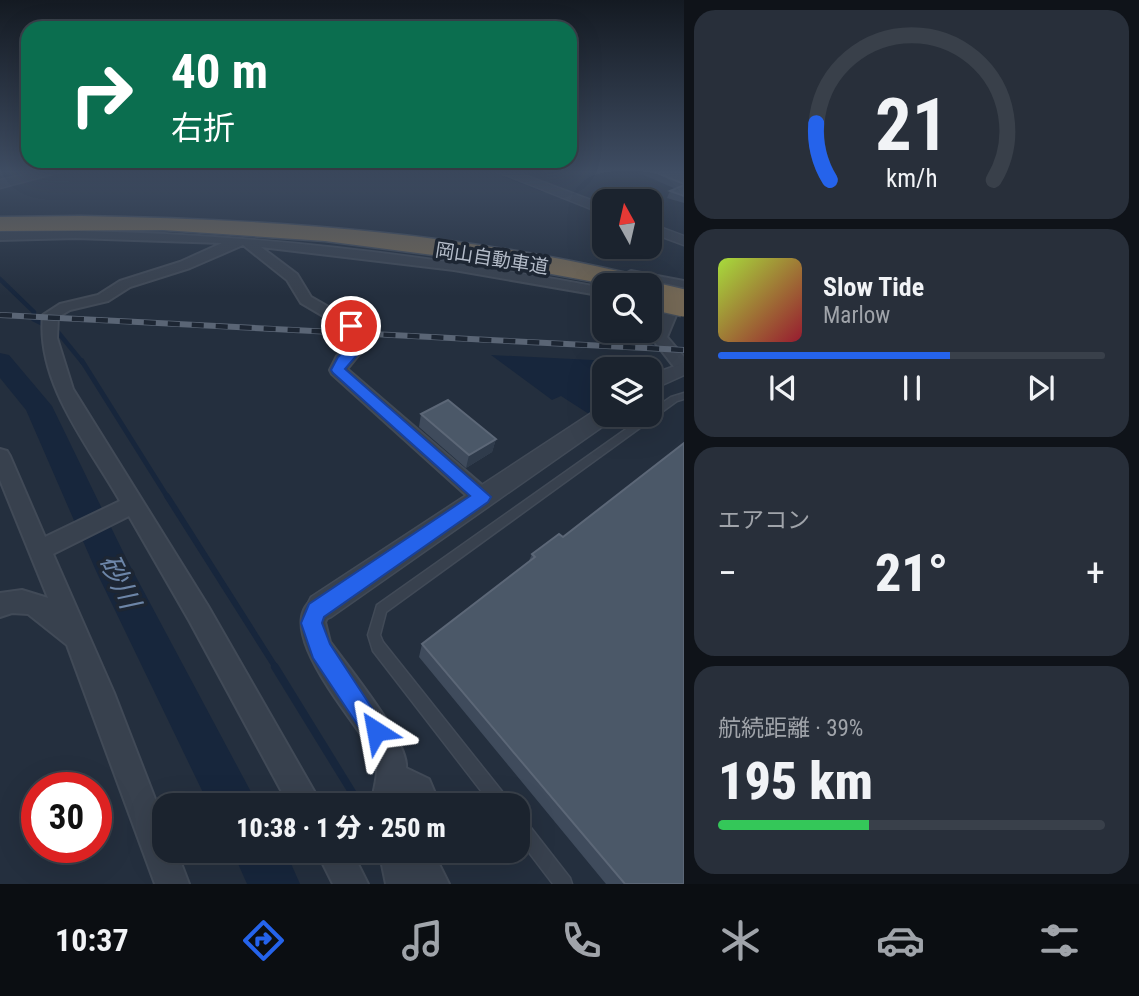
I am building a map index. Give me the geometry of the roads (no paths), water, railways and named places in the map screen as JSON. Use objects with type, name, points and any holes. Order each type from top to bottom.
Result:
[{"type":"highway","name":"岡山自動車道","points":[[0,222],[145,224],[301,233],[449,250],[592,276]]},
{"type":"highway","name":"岡山自動車道","points":[[0,234],[141,231],[298,240],[446,257],[592,284]]},
{"type":"street","points":[[0,222],[157,219],[351,231],[495,251],[676,294],[659,337],[684,368],[662,377]]},
{"type":"street","points":[[662,233],[684,241]]},
{"type":"street","points":[[0,234],[242,242],[453,264],[592,290]]},
{"type":"street","points":[[242,242],[292,278],[306,300],[355,328],[357,347],[343,360],[338,370],[482,497]]},
{"type":"street","points":[[242,242],[185,265],[125,284],[103,298],[65,307],[51,315],[49,338],[64,389],[299,793]]},
{"type":"street","points":[[419,793],[418,790],[389,791],[392,762],[389,751],[321,650],[313,634],[312,623],[321,607],[592,423]]},
{"type":"street","points":[[0,456],[46,547],[78,639],[172,884]]},
{"type":"street","points":[[46,547],[130,506]]},
{"type":"street","points":[[0,605],[12,600],[29,600],[78,639]]},
{"type":"street","points":[[339,863],[351,884]]},
{"type":"street","points":[[398,863],[403,884]]},
{"type":"street","points":[[421,863],[432,884]]},
{"type":"lane","points":[[493,793],[378,646],[374,635],[381,609],[663,406],[684,396]]},
{"type":"lane","points":[[530,840],[564,884]]},
{"type":"water","points":[[491,355],[592,360],[592,412],[589,414],[561,396],[552,400]]},
{"type":"waterway","points":[[0,279],[34,312],[33,319],[47,326]]},
{"type":"waterway","points":[[57,331],[83,363]]},
{"type":"waterway","name":"砂川","points":[[0,361],[38,406],[114,571],[228,793]]},
{"type":"waterway","points":[[82,361],[168,498]]},
{"type":"waterway","points":[[167,496],[276,668]]},
{"type":"waterway","points":[[275,667],[353,793]]},
{"type":"waterway","name":"砂川","points":[[264,863],[274,884]]},
{"type":"railway","points":[[0,315],[684,350]]}]
